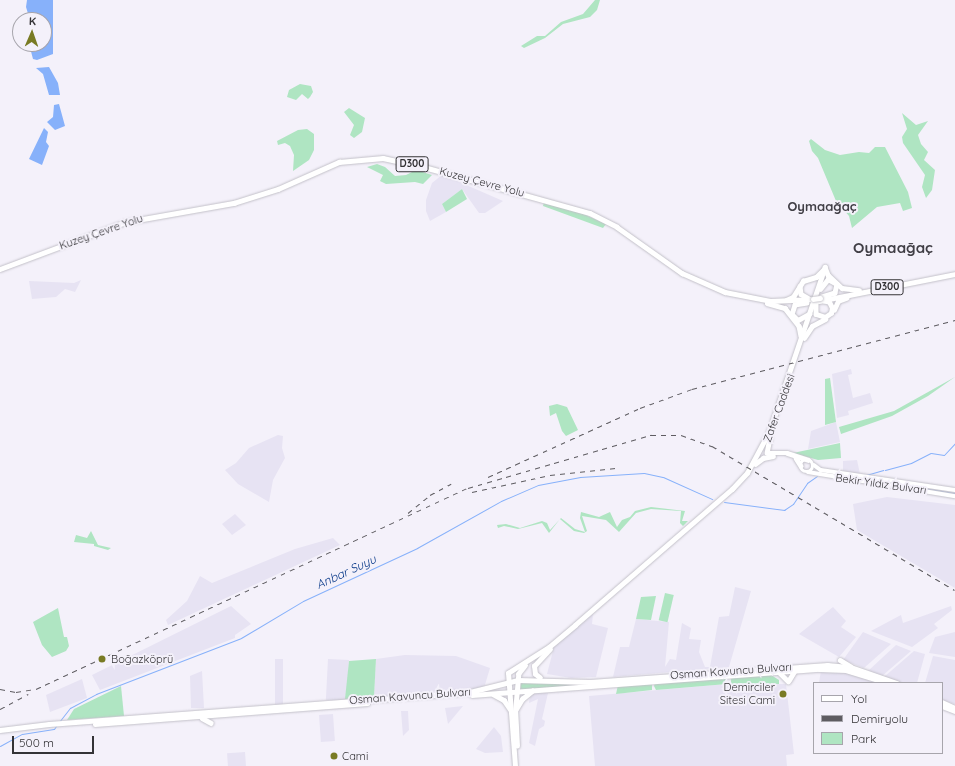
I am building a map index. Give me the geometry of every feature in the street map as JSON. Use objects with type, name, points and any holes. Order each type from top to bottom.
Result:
[{"type":"highway","name":"Kuzey Çevre Yolu","points":[[0,270],[126,222],[238,202],[278,189],[339,162],[383,158],[424,167],[590,213],[617,227],[693,278],[725,292],[761,300],[816,300]]},
{"type":"highway","name":"Kuzey Çevre Yolu","points":[[0,270],[131,222],[234,205],[279,191],[336,165],[360,160],[382,160],[436,172],[589,215],[616,229],[691,280],[718,292],[748,300],[777,303],[816,300],[955,273]]},
{"type":"highway","points":[[816,300],[825,267]]},
{"type":"highway","points":[[825,267],[829,277],[844,289],[865,291]]},
{"type":"highway","points":[[761,300],[790,299],[800,283],[816,277],[825,267]]},
{"type":"highway","points":[[816,300],[825,267]]},
{"type":"highway","points":[[810,313],[798,320],[791,313],[795,305],[816,300],[835,293],[837,286],[834,280],[828,280],[820,289]]},
{"type":"highway","points":[[802,339],[814,323],[831,315],[838,301],[865,291]]},
{"type":"highway","points":[[748,300],[783,306],[800,328],[802,339]]},
{"type":"highway","name":"Zafer Caddesi","points":[[719,502],[755,464],[771,435],[810,313],[816,300]]},
{"type":"highway","name":"Zafer Caddesi","points":[[719,502],[741,480],[764,444],[816,300]]},
{"type":"highway","points":[[771,435],[767,453],[789,454],[808,460]]},
{"type":"highway","points":[[755,464],[766,457],[785,455],[796,458],[801,466]]},
{"type":"highway","points":[[542,679],[535,674],[534,666],[550,649],[719,502]]},
{"type":"highway","points":[[500,684],[513,669],[560,638],[719,502]]},
{"type":"highway","points":[[513,712],[518,691],[518,680],[521,667],[550,649]]},
{"type":"highway","points":[[840,660],[851,667]]},
{"type":"highway","name":"Osman Kavuncu Bulvarı","points":[[57,725],[201,717],[214,714],[476,691],[507,681],[518,680],[599,680],[691,673],[787,669],[827,665],[851,667],[894,682]]},
{"type":"highway","name":"Osman Kavuncu Bulvarı","points":[[57,725],[776,672],[787,669],[846,670],[887,682]]},
{"type":"highway","points":[[776,672],[783,674],[789,680],[795,670]]},
{"type":"highway","points":[[508,676],[508,692],[513,712],[517,766]]},
{"type":"highway","points":[[513,712],[522,699],[535,690]]},
{"type":"highway","points":[[490,693],[504,700],[513,712]]},
{"type":"highway","points":[[943,702],[955,708]]},
{"type":"highway","points":[[943,706],[955,711]]},
{"type":"highway","points":[[201,717],[211,723]]},
{"type":"highway","points":[[0,732],[57,725]]},
{"type":"main road","name":"Bekir Yıldız Bulvarı","points":[[808,460],[818,469],[832,472],[955,490]]},
{"type":"main road","points":[[808,460],[801,466],[808,472],[812,470],[814,465]]},
{"type":"main road","name":"Bekir Yıldız Bulvarı","points":[[808,472],[955,496]]},
{"type":"shaded area","points":[[442,175],[503,201],[485,213],[479,213],[462,189],[442,204],[446,212],[430,221],[426,211],[426,200],[432,183]]},
{"type":"shaded area","points":[[81,280],[75,292],[65,289],[56,297],[32,299],[29,281],[74,283]]},
{"type":"shaded area","points":[[851,369],[852,374],[848,375],[853,398],[870,393],[873,403],[848,411],[849,415],[837,418],[832,374]]},
{"type":"shaded area","points":[[836,422],[840,442],[808,449],[811,431]]},
{"type":"shaded area","points":[[278,435],[283,436],[282,448],[285,458],[273,480],[269,502],[238,484],[225,470],[236,463],[249,448]]},
{"type":"shaded area","points":[[857,460],[860,474],[843,471],[843,461]]},
{"type":"shaded area","points":[[887,497],[955,505],[955,588],[857,530],[853,504]]},
{"type":"shaded area","points":[[235,514],[246,525],[232,535],[222,524]]},
{"type":"shaded area","points":[[333,538],[340,545],[168,625],[166,620],[187,601],[200,576],[212,583],[295,549]]},
{"type":"shaded area","points":[[735,587],[751,591],[729,667],[613,677],[620,647],[629,647],[636,619],[669,622],[665,667],[670,659],[676,660],[682,623],[691,628],[689,639],[701,640],[699,652],[705,667],[710,667],[719,617],[729,616]]},
{"type":"shaded area","points":[[231,606],[251,624],[235,635],[235,638],[100,690],[92,675]]},
{"type":"shaded area","points":[[951,606],[952,610],[934,624],[938,628],[912,647],[871,631],[901,615],[903,623]]},
{"type":"shaded area","points":[[833,607],[846,621],[841,627],[856,637],[839,657],[799,634]]},
{"type":"shaded area","points":[[593,614],[592,624],[608,628],[596,677],[571,678],[547,674],[554,647]]},
{"type":"shaded area","points":[[863,632],[891,644],[864,668],[843,660]]},
{"type":"shaded area","points":[[955,632],[955,657],[929,653],[935,637]]},
{"type":"shaded area","points":[[896,645],[911,651],[882,676],[868,671]]},
{"type":"shaded area","points":[[914,651],[925,654],[917,682],[898,682],[884,677]]},
{"type":"shaded area","points":[[405,655],[456,656],[490,668],[484,688],[374,697],[376,659]]},
{"type":"shaded area","points":[[933,656],[955,660],[955,704],[943,700],[943,682],[925,682]]},
{"type":"shaded area","points":[[275,659],[283,659],[283,705],[275,705]]},
{"type":"shaded area","points":[[328,659],[349,660],[347,701],[326,700]]},
{"type":"shaded area","points":[[821,670],[841,671],[880,682],[819,682]]},
{"type":"shaded area","points":[[202,671],[204,708],[191,708],[190,676]]},
{"type":"shaded area","points":[[82,679],[87,698],[50,712],[46,695]]},
{"type":"shaded area","points":[[727,684],[786,684],[794,754],[786,755],[787,766],[595,766],[589,696]]},
{"type":"shaded area","points":[[536,692],[548,693],[542,719],[545,721],[544,726],[539,729],[535,746],[529,743],[538,699],[529,703],[530,695]]},
{"type":"shaded area","points":[[463,706],[448,724],[445,708]]},
{"type":"shaded area","points":[[401,711],[408,711],[409,730],[403,736]]},
{"type":"shaded area","points":[[333,714],[335,741],[321,742],[319,715]]},
{"type":"shaded area","points":[[494,727],[501,736],[503,752],[485,753],[476,749]]},
{"type":"shaded area","points":[[245,752],[246,766],[228,766],[227,753]]},
{"type":"green space","points":[[595,0],[600,0],[597,10],[590,17],[563,24],[545,38],[524,48],[521,46],[537,36],[545,36],[561,22],[583,14]]},
{"type":"green space","points":[[300,84],[311,86],[313,92],[308,99],[302,94],[296,100],[287,97],[289,90]]},
{"type":"green space","points":[[349,108],[365,118],[362,132],[354,138],[350,135],[354,125],[344,112]]},
{"type":"green space","points":[[902,113],[916,125],[928,121],[918,135],[921,144],[928,152],[924,160],[935,170],[932,190],[926,198],[922,187],[925,175],[903,143],[902,137],[907,129]]},
{"type":"green space","points":[[307,129],[314,134],[314,150],[309,160],[293,171],[294,155],[290,146],[285,143],[278,145],[277,141],[298,130]]},
{"type":"green space","points":[[811,139],[825,150],[840,155],[859,152],[869,153],[875,147],[885,147],[908,192],[912,208],[903,211],[900,203],[877,207],[852,228],[849,216],[836,201],[818,158],[812,151],[809,141]]},
{"type":"green space","points":[[377,164],[385,167],[395,176],[406,175],[416,170],[432,175],[423,184],[415,182],[386,184],[380,181],[383,175],[367,167]]},
{"type":"green space","points":[[462,189],[467,199],[446,212],[442,204]]},
{"type":"green space","points":[[544,202],[581,213],[606,224],[603,228],[543,206]]},
{"type":"green space","points":[[955,377],[928,396],[892,416],[841,434],[839,427],[894,411]]},
{"type":"green space","points":[[830,378],[836,422],[825,425],[825,379]]},
{"type":"green space","points":[[557,404],[567,407],[578,430],[566,436],[562,431],[556,413],[550,416],[549,406]]},
{"type":"green space","points":[[840,443],[841,458],[818,460],[793,453]]},
{"type":"green space","points":[[651,507],[685,511],[682,521],[688,521],[683,526],[680,523],[681,511],[651,509],[636,513],[619,532],[606,520],[582,516],[587,531],[584,533],[574,531],[560,519],[561,518],[575,529],[585,532],[580,518],[581,512],[599,517],[610,512],[617,527],[622,520],[630,517],[635,511]]},
{"type":"green space","points":[[560,520],[549,533],[542,523],[518,529],[504,526],[498,528],[497,525],[506,524],[520,528],[542,521],[547,523],[550,530]]},
{"type":"green space","points":[[91,531],[98,545],[111,548],[108,550],[94,546],[94,544],[74,542],[76,535],[87,538]]},
{"type":"green space","points":[[665,593],[674,595],[667,622],[659,620]]},
{"type":"green space","points":[[656,596],[651,620],[636,619],[641,597]]},
{"type":"green space","points":[[58,608],[64,637],[67,637],[69,646],[66,651],[52,657],[42,645],[33,622]]},
{"type":"green space","points":[[376,659],[374,697],[345,699],[349,661]]},
{"type":"green space","points":[[771,675],[779,680],[779,684],[731,684],[731,676]]},
{"type":"green space","points":[[726,676],[727,684],[656,690],[654,686],[655,682]]},
{"type":"green space","points":[[519,681],[616,682],[521,690]]},
{"type":"green space","points":[[652,683],[652,690],[616,694],[618,685]]},
{"type":"green space","points":[[121,686],[124,716],[67,720],[74,709]]},
{"type":"water","points":[[27,0],[53,0],[53,54],[37,60],[33,59],[31,52],[52,52],[52,12],[28,12],[26,7]]},
{"type":"water","points":[[49,67],[58,83],[60,95],[49,95],[43,74],[36,68]]},
{"type":"water","points":[[59,104],[65,126],[55,130],[47,122],[53,117],[54,105]]},
{"type":"water","points":[[44,128],[48,132],[46,142],[49,146],[42,165],[29,159]]},
{"type":"waterway","points":[[885,470],[911,463],[931,453],[944,455],[955,443]]},
{"type":"waterway","points":[[866,475],[883,470]]},
{"type":"waterway","name":"Anbar Suyu","points":[[59,722],[70,708],[96,694],[241,638],[303,601],[417,548],[501,501],[538,485],[580,477],[644,473],[663,477],[712,499]]},
{"type":"waterway","points":[[828,473],[881,481]]},
{"type":"waterway","points":[[724,502],[784,510],[793,504],[807,483],[817,476]]},
{"type":"waterway","points":[[892,483],[955,493]]},
{"type":"waterway","name":"Anbar Suyu","points":[[0,746],[22,734],[54,729],[56,726]]},
{"type":"railway","points":[[488,477],[640,408],[692,389],[955,320]]},
{"type":"railway","points":[[0,689],[16,692],[36,689],[468,488],[651,435],[681,435],[712,446],[955,590]]},
{"type":"railway","points":[[472,492],[550,475],[616,468]]},
{"type":"railway","points":[[408,513],[430,495],[451,484]]},
{"type":"railway","points":[[0,709],[28,694]]},
{"type":"place","name":"Boğazköprü","points":[[102,659]]},
{"type":"place","name":"Demirciler Sitesi Cami","points":[[783,694]]},
{"type":"place","name":"Cami","points":[[334,756]]},
{"type":"district","name":"Oymaağaç","points":[[822,206]]},
{"type":"district","name":"Oymaağaç","points":[[893,248]]}]
